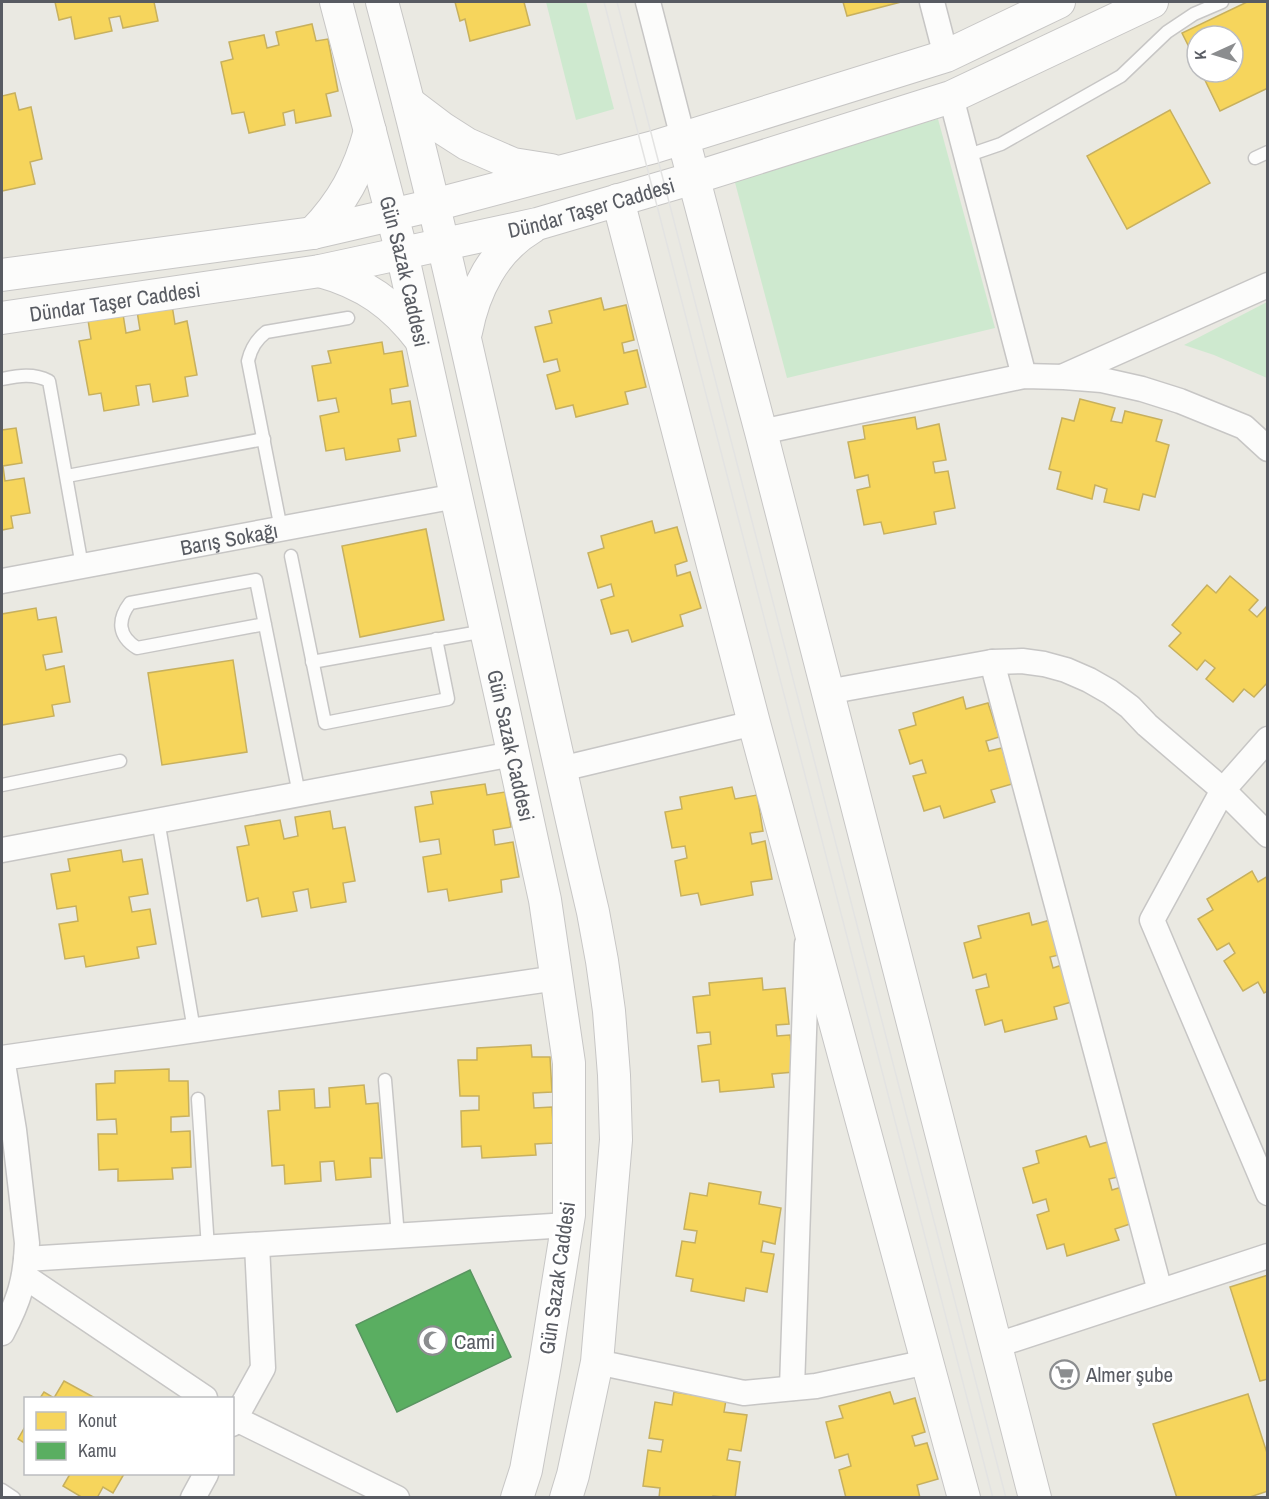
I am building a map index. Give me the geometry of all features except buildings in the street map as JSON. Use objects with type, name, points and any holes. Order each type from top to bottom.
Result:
[{"type":"street","name":"Gün Sazak Caddesi","points":[[336,2],[402,254],[486,630],[545,900],[569,1063],[568,1225],[526,1470],[517,1497]]},
{"type":"street","name":"Gün Sazak Caddesi","points":[[382,2],[410,103],[465,336],[593,912],[609,1011],[614,1075],[615,1140],[597,1362],[573,1475],[566,1497]]},
{"type":"street","points":[[648,2],[1035,1497]]},
{"type":"street","points":[[932,2],[946,56]]},
{"type":"street","name":"Dündar Taşer Caddesi","points":[[2,275],[313,233],[434,206],[683,138],[946,56],[1059,2]]},
{"type":"street","name":"Dündar Taşer Caddesi","points":[[2,318],[320,271],[537,224],[694,178],[951,97],[1152,2]]},
{"type":"street","points":[[951,97],[1024,376]]},
{"type":"street","points":[[410,103],[466,144],[513,164],[561,171]]},
{"type":"street","points":[[313,233],[349,188],[370,130]]},
{"type":"street","points":[[618,200],[754,723],[964,1497]]},
{"type":"street","points":[[465,336],[473,301],[489,270],[510,244],[537,224]]},
{"type":"street","points":[[320,271],[349,280],[375,295],[393,308],[422,342]]},
{"type":"street","points":[[1064,376],[1268,285]]},
{"type":"street","points":[[760,432],[1024,376],[1064,376],[1122,384],[1180,401],[1244,427],[1268,449]]},
{"type":"street","name":"Barış Sokağı","points":[[2,581],[456,496]]},
{"type":"street","points":[[828,692],[992,662],[1022,661],[1066,670],[1110,692],[1130,707],[1147,725],[1223,790],[1268,835]]},
{"type":"street","points":[[992,662],[1160,1291]]},
{"type":"street","points":[[561,770],[754,723]]},
{"type":"street","points":[[1268,739],[1223,790],[1152,920],[1268,1193]]},
{"type":"street","points":[[2,850],[513,754]]},
{"type":"street","points":[[792,1388],[808,923]]},
{"type":"street","points":[[2,1332],[20,1294],[25,1267],[26,1234],[8,1131],[2,1058],[557,978]]},
{"type":"street","points":[[25,1267],[208,1248],[568,1225]]},
{"type":"street","points":[[234,1418],[263,1368],[257,1245]]},
{"type":"street","points":[[997,1345],[1268,1256]]},
{"type":"street","points":[[25,1267],[204,1397]]},
{"type":"street","points":[[597,1362],[744,1393],[816,1386],[927,1362]]},
{"type":"street","points":[[234,1420],[397,1497]]},
{"type":"street","points":[[193,1497],[205,1475]]},
{"type":"lane","points":[[966,156],[1001,144],[1121,76],[1167,32],[1194,14],[1222,2]]},
{"type":"lane","points":[[1255,158],[1268,152]]},
{"type":"lane","points":[[281,529],[248,361],[250,352],[254,344],[266,332],[348,318]]},
{"type":"lane","points":[[2,379],[28,375],[49,381],[82,566]]},
{"type":"lane","points":[[67,476],[264,439]]},
{"type":"lane","points":[[291,556],[325,723],[448,699],[436,639]]},
{"type":"lane","points":[[265,624],[137,648],[124,637],[121,619],[130,603],[256,580],[265,624],[298,794]]},
{"type":"lane","points":[[312,662],[486,630]]},
{"type":"lane","points":[[2,785],[120,762]]},
{"type":"lane","points":[[158,820],[194,1030]]},
{"type":"lane","points":[[385,1080],[398,1236]]},
{"type":"lane","points":[[198,1099],[208,1248]]},
{"type":"lane","points":[[2,1490],[14,1497]]},
{"type":"green space","points":[[546,2],[586,2],[614,109],[576,120]]},
{"type":"green space","points":[[938,119],[995,328],[787,378],[733,175]]},
{"type":"green space","points":[[1267,302],[1267,378],[1184,345]]},
{"type":"tram line","points":[[604,2],[993,1498]]},
{"type":"tram line","points":[[617,2],[1006,1498]]},
{"type":"place","name":"Cami","points":[[433,1341]]},
{"type":"place","name":"Almer şube","points":[[1065,1374]]}]
